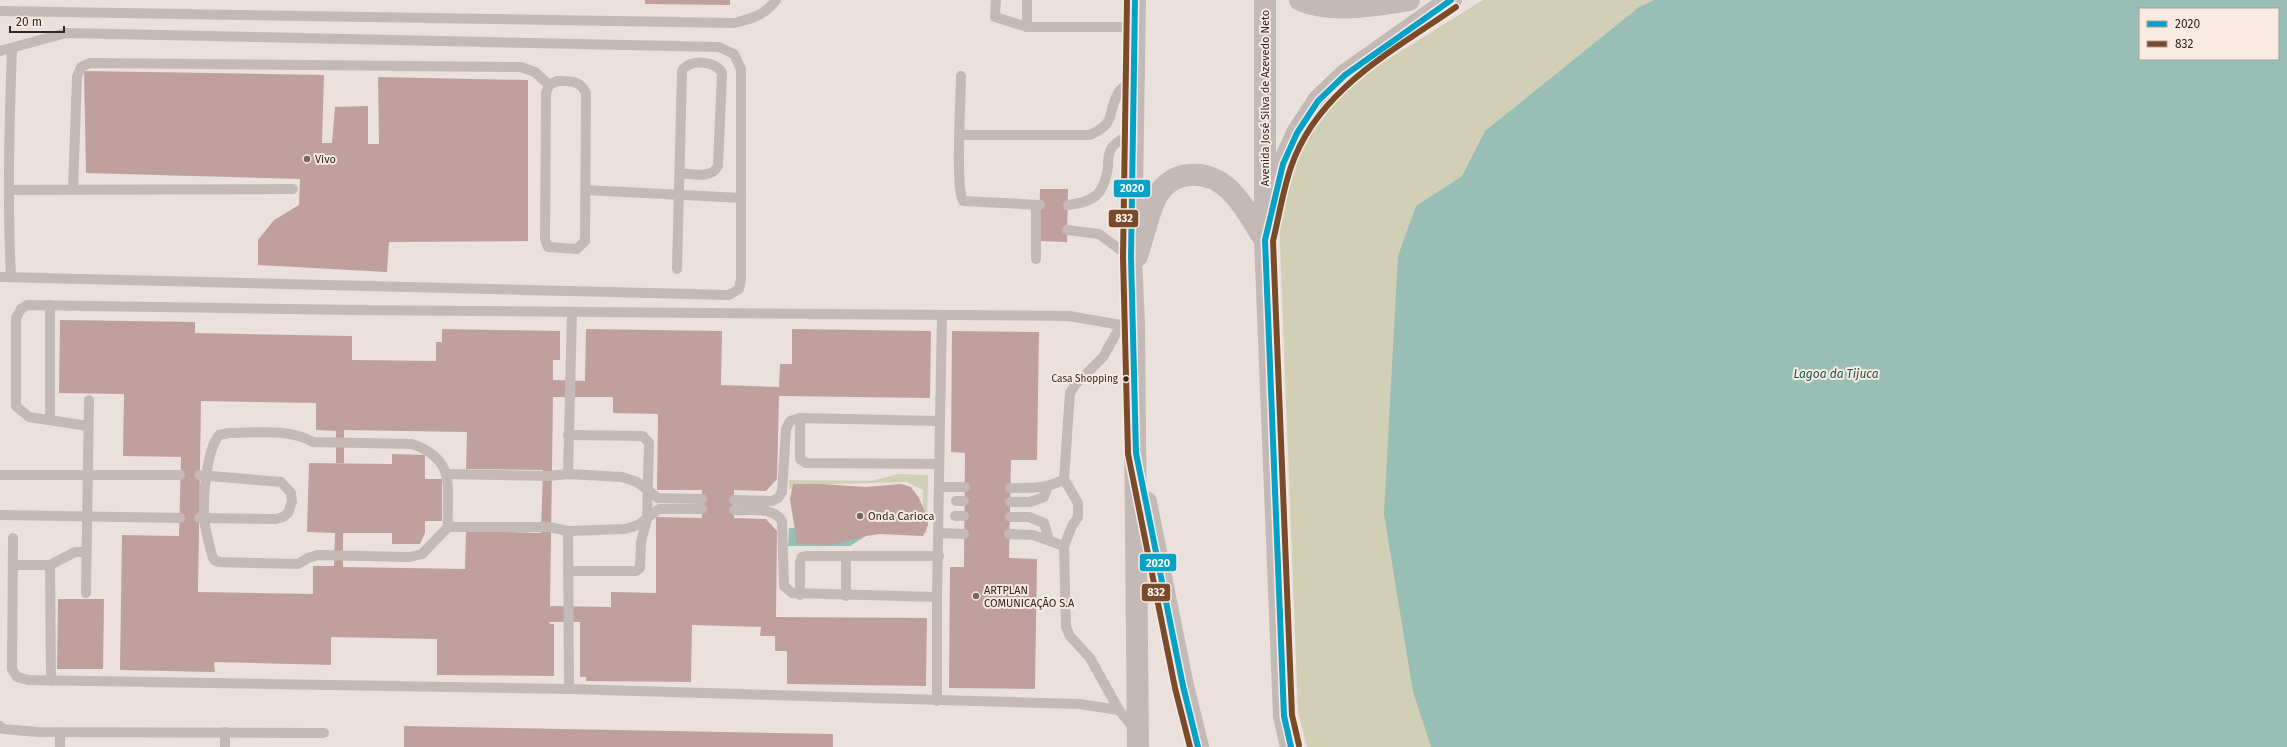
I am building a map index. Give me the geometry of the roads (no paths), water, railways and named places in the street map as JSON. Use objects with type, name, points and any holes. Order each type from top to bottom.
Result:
[{"type":"street","points":[[1135,0],[1131,264],[1127,324],[1136,453],[1138,740]]},
{"type":"street","name":"Avenida José Silva de Azevedo Neto","points":[[1265,0],[1265,240],[1284,716],[1291,747]]},
{"type":"street","points":[[1300,0],[1310,4],[1361,8],[1409,0]]},
{"type":"street","points":[[1265,240],[1283,164],[1297,133],[1318,101],[1345,75],[1451,0]]},
{"type":"street","points":[[1131,264],[1156,198],[1164,186],[1184,176],[1208,175],[1230,189],[1265,240]]},
{"type":"street","points":[[1136,453],[1183,686],[1198,747]]},
{"type":"lane","points":[[0,11],[734,23],[754,18],[770,8],[776,0]]},
{"type":"lane","points":[[996,0],[996,17],[1027,27],[1135,27]]},
{"type":"lane","points":[[1027,0],[1027,27]]},
{"type":"lane","points":[[0,52],[33,41],[66,33],[718,47],[734,54],[741,69],[741,279],[739,289],[729,295],[0,277]]},
{"type":"lane","points":[[12,49],[9,134],[9,230],[12,277]]},
{"type":"lane","points":[[73,189],[77,77],[81,67],[90,63],[521,67],[535,72],[549,85]]},
{"type":"lane","points":[[677,269],[678,195],[682,71],[685,66],[689,64],[714,64],[722,73],[718,166],[715,172],[710,174],[679,173]]},
{"type":"lane","points":[[961,76],[961,198],[963,201],[1038,205],[1036,260]]},
{"type":"lane","points":[[960,135],[1090,135],[1103,129],[1110,119],[1117,94],[1133,80]]},
{"type":"lane","points":[[557,81],[577,82],[583,86],[586,94],[586,190],[585,241],[582,246],[577,249],[548,247],[545,239],[546,93],[549,85],[557,81]]},
{"type":"lane","points":[[1068,205],[1081,204],[1094,198],[1103,188],[1108,154],[1113,146],[1132,136]]},
{"type":"lane","points":[[10,190],[293,189]]},
{"type":"lane","points":[[586,190],[741,198]]},
{"type":"lane","points":[[1067,230],[1099,234],[1131,264]]},
{"type":"lane","points":[[88,426],[62,420],[29,417],[16,406],[16,318],[21,309],[27,305],[942,316],[1069,316],[1127,324],[1102,357],[1074,386],[1070,393],[1064,479],[1078,503],[1078,516],[1072,526],[1064,546],[1066,626],[1070,636],[1090,658],[1119,710],[1138,740]]},
{"type":"lane","points":[[50,305],[50,420]]},
{"type":"lane","points":[[568,474],[572,312]]},
{"type":"lane","points":[[937,701],[937,597],[939,556],[942,316]]},
{"type":"lane","points":[[86,593],[89,400]]},
{"type":"lane","points":[[937,597],[800,595],[792,593],[784,586],[782,521],[778,514],[771,511],[734,505],[772,500],[778,498],[782,492],[786,429],[790,421],[800,418],[940,421]]},
{"type":"lane","points":[[800,418],[798,453],[800,459],[806,463],[939,464]]},
{"type":"lane","points":[[244,433],[291,433],[302,435],[313,442],[412,444],[427,449],[435,456],[448,474],[448,527],[422,554],[409,557],[318,555],[308,558],[298,564],[219,562],[214,560],[201,518],[203,475],[214,442],[219,435],[244,433]]},
{"type":"lane","points":[[568,435],[643,436],[648,439],[647,520],[641,542],[640,568],[636,571],[568,571]]},
{"type":"lane","points":[[448,474],[548,476],[568,474],[622,477],[637,482],[658,498],[702,504],[659,509],[647,520],[626,529],[568,531],[549,527],[448,527]]},
{"type":"lane","points":[[0,476],[180,475]]},
{"type":"lane","points":[[201,518],[276,520],[288,513],[292,502],[291,493],[281,482],[203,475]]},
{"type":"lane","points":[[1010,488],[1055,485],[1064,479]]},
{"type":"lane","points":[[1010,502],[1038,500],[1044,497],[1048,486]]},
{"type":"lane","points":[[939,487],[965,487]]},
{"type":"lane","points":[[0,515],[180,518]]},
{"type":"lane","points":[[1010,517],[1038,519],[1044,523],[1049,540]]},
{"type":"lane","points":[[568,531],[570,689]]},
{"type":"lane","points":[[939,533],[964,534]]},
{"type":"lane","points":[[1010,534],[1033,535],[1064,546]]},
{"type":"lane","points":[[13,538],[12,669],[17,677],[28,680],[570,689],[937,701],[1080,704],[1119,710]]},
{"type":"lane","points":[[13,565],[50,565],[75,552],[86,552]]},
{"type":"lane","points":[[846,556],[846,596]]},
{"type":"lane","points":[[800,595],[800,562],[802,557],[939,556]]},
{"type":"lane","points":[[50,565],[51,681]]},
{"type":"lane","points":[[0,726],[3,728],[38,732],[324,733]]},
{"type":"lane","points":[[60,732],[60,747]]},
{"type":"lane","points":[[225,732],[225,747]]},
{"type":"water","name":"Lagoa da Tijuca","points":[[1654,0],[2287,0],[2287,747],[1431,747],[1413,692],[1384,514],[1398,256],[1416,206],[1462,176],[1485,131],[1639,7]]},
{"type":"water","points":[[789,528],[875,530],[850,546],[788,546]]},
{"type":"place","name":"Vivo","points":[[307,159]]},
{"type":"place","name":"Casa Shopping","points":[[1126,379]]},
{"type":"place","name":"Onda Carioca","points":[[860,516]]},
{"type":"place","name":"ARTPLAN COMUNICAÇÃO S.A","points":[[976,596]]}]
